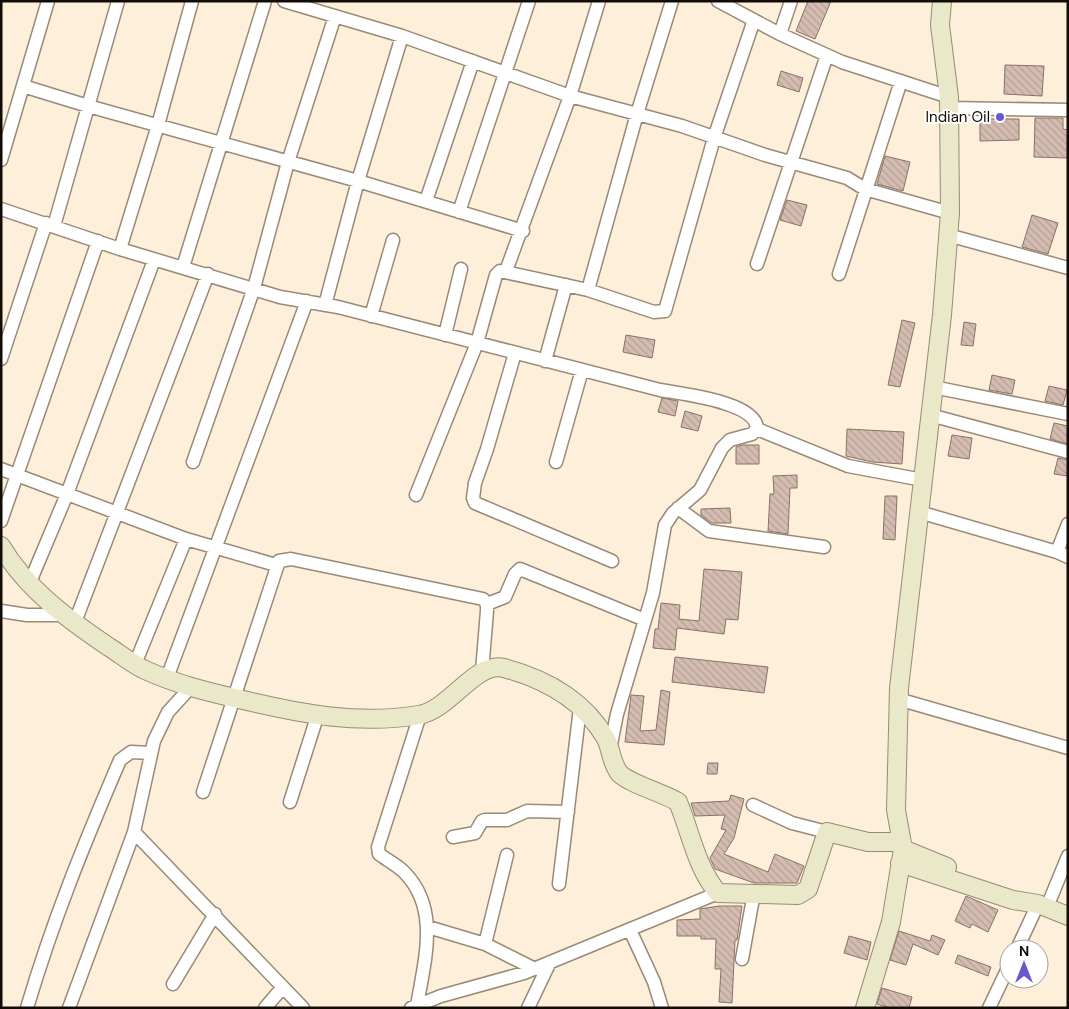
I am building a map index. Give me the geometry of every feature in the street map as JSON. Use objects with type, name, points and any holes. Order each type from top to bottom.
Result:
[{"type":"main road","points":[[865,1008],[891,922],[902,851],[896,810],[898,699],[934,387],[950,214],[949,102],[940,25],[942,1]]},
{"type":"main road","points":[[1,546],[9,559],[30,582],[69,619],[135,664],[190,688],[317,717],[351,719],[420,714],[445,703],[470,680],[482,671],[493,667],[503,668],[545,683],[567,694],[604,735],[609,754],[622,776],[678,802],[695,853],[710,883],[718,893],[798,895],[804,893],[808,889],[827,832],[902,851],[1013,900],[1037,904],[1068,916]]},
{"type":"street","points":[[1,160],[48,1]]},
{"type":"street","points":[[1,359],[50,225],[88,106],[118,1]]},
{"type":"street","points":[[120,249],[158,125],[192,1]]},
{"type":"street","points":[[183,267],[265,1]]},
{"type":"street","points":[[284,1],[402,36],[570,96],[637,114],[847,178],[865,189],[950,214]]},
{"type":"street","points":[[459,212],[529,1]]},
{"type":"street","points":[[506,271],[523,231],[570,96],[600,1]]},
{"type":"street","points":[[588,290],[637,114],[672,1]]},
{"type":"street","points":[[780,34],[791,1]]},
{"type":"street","points":[[721,2],[780,34],[827,55],[901,81],[949,102],[1068,110]]},
{"type":"street","points":[[193,462],[254,288],[288,162],[335,16]]},
{"type":"street","points":[[416,495],[477,343],[496,275],[500,271],[588,290],[654,312],[665,311],[714,138],[754,20]]},
{"type":"street","points":[[325,305],[358,181],[402,36]]},
{"type":"street","points":[[757,264],[827,55]]},
{"type":"street","points":[[426,202],[473,61]]},
{"type":"street","points":[[839,274],[901,81]]},
{"type":"street","points":[[23,86],[88,106],[358,181],[523,231]]},
{"type":"street","points":[[1,209],[154,260],[280,296],[371,316],[545,361],[735,406],[753,417],[757,422],[757,429],[752,434],[730,440],[722,448],[700,490],[672,513],[666,525],[653,593],[617,714],[609,754]]},
{"type":"street","points":[[948,235],[1068,268]]},
{"type":"street","points":[[371,316],[393,240]]},
{"type":"street","points":[[1,521],[98,241]]},
{"type":"street","points":[[30,582],[67,494],[154,260]]},
{"type":"street","points":[[445,335],[461,269]]},
{"type":"street","points":[[1,611],[69,619],[118,512],[208,274]]},
{"type":"street","points":[[545,361],[566,285]]},
{"type":"street","points":[[167,678],[308,302]]},
{"type":"street","points":[[515,353],[475,483],[473,498],[475,503],[612,561]]},
{"type":"street","points":[[556,462],[582,370]]},
{"type":"street","points":[[934,387],[1068,414]]},
{"type":"street","points":[[930,415],[1068,452]]},
{"type":"street","points":[[757,429],[848,466],[923,480]]},
{"type":"street","points":[[1,470],[118,512],[186,540],[276,566]]},
{"type":"street","points":[[678,508],[709,531],[824,547]]},
{"type":"street","points":[[919,512],[1060,551],[1068,524]]},
{"type":"street","points":[[135,664],[186,540]]},
{"type":"street","points":[[203,792],[279,561],[291,559],[477,596],[483,599],[487,604],[482,671]]},
{"type":"street","points":[[487,604],[505,597],[515,574],[520,570],[645,620]]},
{"type":"street","points":[[69,1008],[134,832],[154,741],[168,712],[190,688]]},
{"type":"street","points":[[898,699],[1068,748]]},
{"type":"street","points":[[559,884],[580,708]]},
{"type":"street","points":[[414,1007],[428,927],[416,888],[404,872],[379,854],[378,847],[420,714]]},
{"type":"street","points":[[290,802],[317,717]]},
{"type":"street","points":[[27,1008],[48,936],[71,874],[120,760],[131,752],[151,753]]},
{"type":"street","points":[[753,805],[792,823],[827,832]]},
{"type":"street","points":[[453,837],[475,833],[482,821],[485,820],[506,820],[527,811],[568,812]]},
{"type":"street","points":[[134,832],[215,914],[303,1008]]},
{"type":"street","points":[[485,944],[506,855]]},
{"type":"street","points":[[1021,939],[1037,904],[1068,856]]},
{"type":"street","points":[[414,1007],[441,996],[535,969],[718,893]]},
{"type":"street","points":[[742,959],[754,893]]},
{"type":"street","points":[[173,984],[215,914]]},
{"type":"street","points":[[428,927],[485,944],[535,969]]},
{"type":"street","points":[[630,930],[654,982],[662,1008]]},
{"type":"street","points":[[528,1008],[550,962]]},
{"type":"street","points":[[265,1008],[283,987]]},
{"type":"street","points":[[989,1008],[999,987]]},
{"type":"building","points":[[808,1],[831,1],[815,39],[796,31]]},
{"type":"building","points":[[1005,65],[1044,66],[1042,96],[1004,94]]},
{"type":"building","points":[[781,71],[803,78],[799,92],[777,85]]},
{"type":"building","points":[[1035,118],[1063,118],[1063,129],[1068,130],[1068,158],[1034,157]]},
{"type":"building","points":[[980,119],[1019,119],[1019,140],[980,141]]},
{"type":"building","points":[[885,156],[910,162],[903,191],[877,184]]},
{"type":"building","points":[[787,200],[807,205],[801,226],[780,220]]},
{"type":"building","points":[[1032,215],[1058,223],[1048,254],[1022,247]]},
{"type":"building","points":[[902,320],[915,323],[900,387],[888,385]]},
{"type":"building","points":[[964,322],[976,324],[973,346],[961,345]]},
{"type":"building","points":[[626,335],[655,340],[652,358],[623,352]]},
{"type":"building","points":[[992,375],[1015,380],[1012,394],[989,390]]},
{"type":"building","points":[[1049,386],[1067,390],[1063,405],[1045,401]]},
{"type":"building","points":[[662,398],[678,401],[675,416],[658,412]]},
{"type":"building","points":[[685,411],[702,416],[698,431],[681,427]]},
{"type":"building","points":[[1054,423],[1068,426],[1068,444],[1050,439]]},
{"type":"building","points":[[847,429],[904,432],[902,464],[872,462],[846,456]]},
{"type":"building","points":[[952,435],[972,438],[969,459],[948,456]]},
{"type":"building","points":[[759,445],[759,464],[736,464],[736,447]]},
{"type":"building","points":[[1058,458],[1068,460],[1068,476],[1054,474]]},
{"type":"building","points":[[797,475],[797,488],[790,488],[788,534],[768,531],[770,494],[774,494],[773,476]]},
{"type":"building","points":[[885,496],[897,496],[895,540],[883,539]]},
{"type":"building","points":[[730,508],[731,523],[712,523],[701,515],[701,509]]},
{"type":"building","points":[[704,569],[742,572],[738,620],[726,619],[724,634],[677,628],[675,650],[653,648],[655,629],[658,629],[661,603],[680,605],[679,619],[699,621]]},
{"type":"building","points":[[675,657],[768,667],[764,693],[672,682]]},
{"type":"building","points":[[661,690],[670,692],[664,745],[625,742],[631,695],[644,696],[640,731],[656,730]]},
{"type":"building","points":[[708,763],[718,763],[717,774],[707,774]]},
{"type":"building","points":[[731,795],[744,799],[734,838],[724,854],[768,872],[775,854],[804,866],[797,883],[754,883],[715,869],[710,858],[726,830],[721,829],[725,815],[695,816],[691,803],[729,801]]},
{"type":"building","points":[[966,896],[998,910],[988,932],[972,924],[970,928],[955,921]]},
{"type":"building","points":[[719,906],[742,906],[737,940],[735,940],[732,1003],[719,1002],[721,969],[715,969],[716,939],[701,939],[701,936],[677,936],[677,920],[700,919],[700,909]]},
{"type":"building","points":[[899,931],[930,941],[932,935],[945,940],[938,955],[913,944],[906,965],[890,960]]},
{"type":"building","points":[[849,936],[871,942],[867,960],[844,953]]},
{"type":"building","points":[[958,955],[991,967],[988,976],[955,963]]},
{"type":"building","points":[[882,988],[912,997],[909,1008],[890,1008],[877,1004]]},
{"type":"place","name":"Indian Oil","points":[[1000,117]]}]
